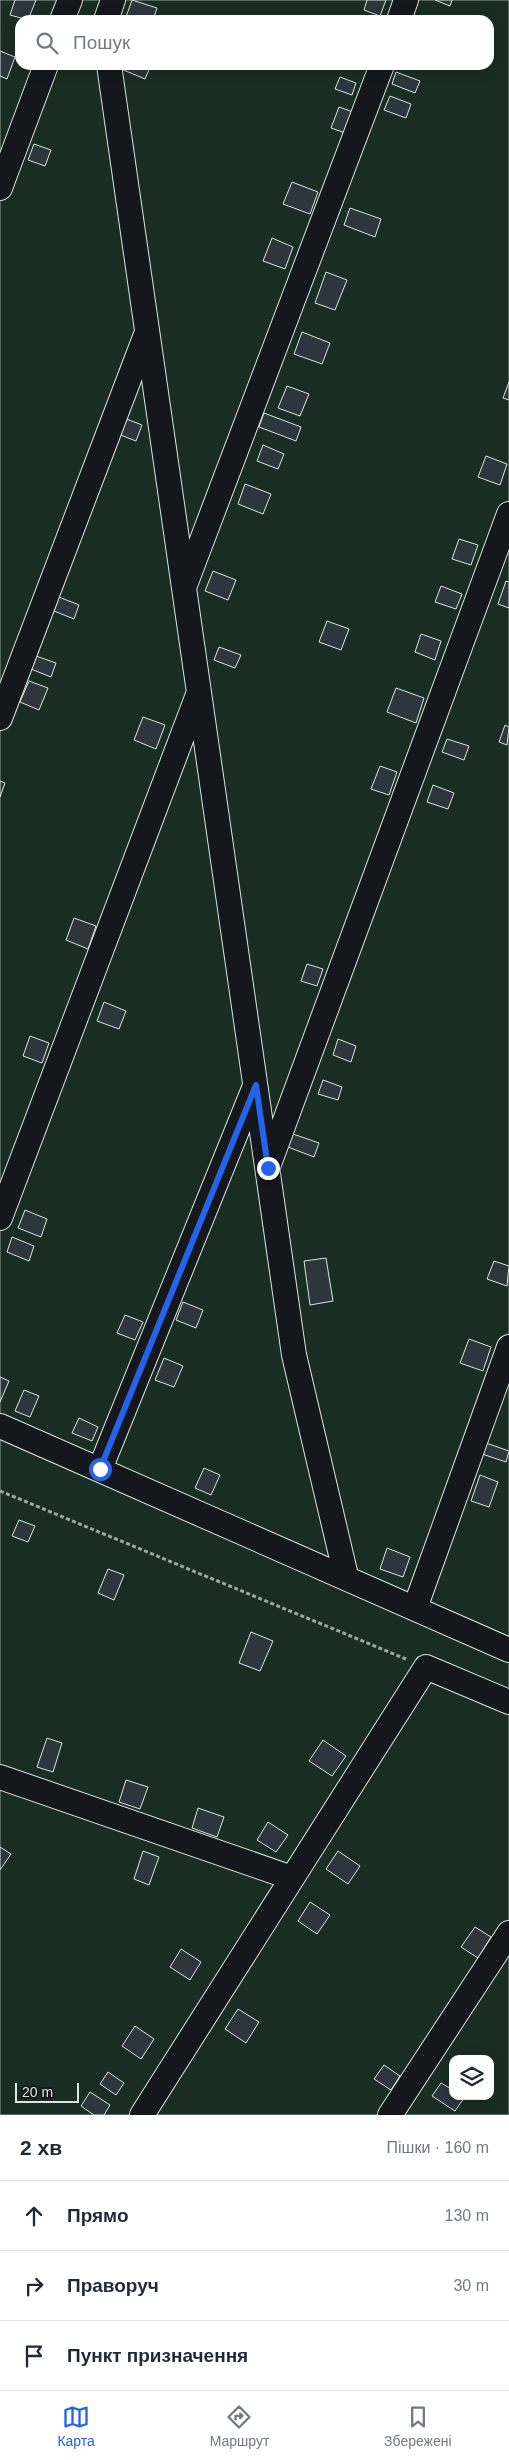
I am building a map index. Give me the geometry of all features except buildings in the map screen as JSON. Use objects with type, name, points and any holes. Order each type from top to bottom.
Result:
[{"type":"lane","points":[[64,15],[70,0]]},
{"type":"lane","points":[[100,0],[103,15]]},
{"type":"lane","points":[[106,15],[113,0]]},
{"type":"lane","points":[[401,15],[406,0]]},
{"type":"lane","points":[[0,188],[44,70]]},
{"type":"lane","points":[[110,70],[294,1355],[346,1576]]},
{"type":"lane","points":[[184,586],[380,70]]},
{"type":"lane","points":[[0,718],[148,330]]},
{"type":"lane","points":[[268,1168],[509,514]]},
{"type":"lane","points":[[0,1218],[199,690]]},
{"type":"lane","points":[[100,1469],[256,1085]]},
{"type":"lane","points":[[415,1608],[509,1347]]},
{"type":"lane","points":[[0,1426],[346,1576],[509,1650]]},
{"type":"lane","points":[[142,2115],[426,1667],[509,1702]]},
{"type":"lane","points":[[0,1777],[292,1878]]},
{"type":"lane","points":[[390,2115],[509,1933]]},
{"type":"path","points":[[0,1491],[426,1667]]},
{"type":"green space","points":[[0,0],[509,0],[509,2115],[0,2115]]},
{"type":"route","points":[[100,1469],[256,1085],[268,1168]]}]
